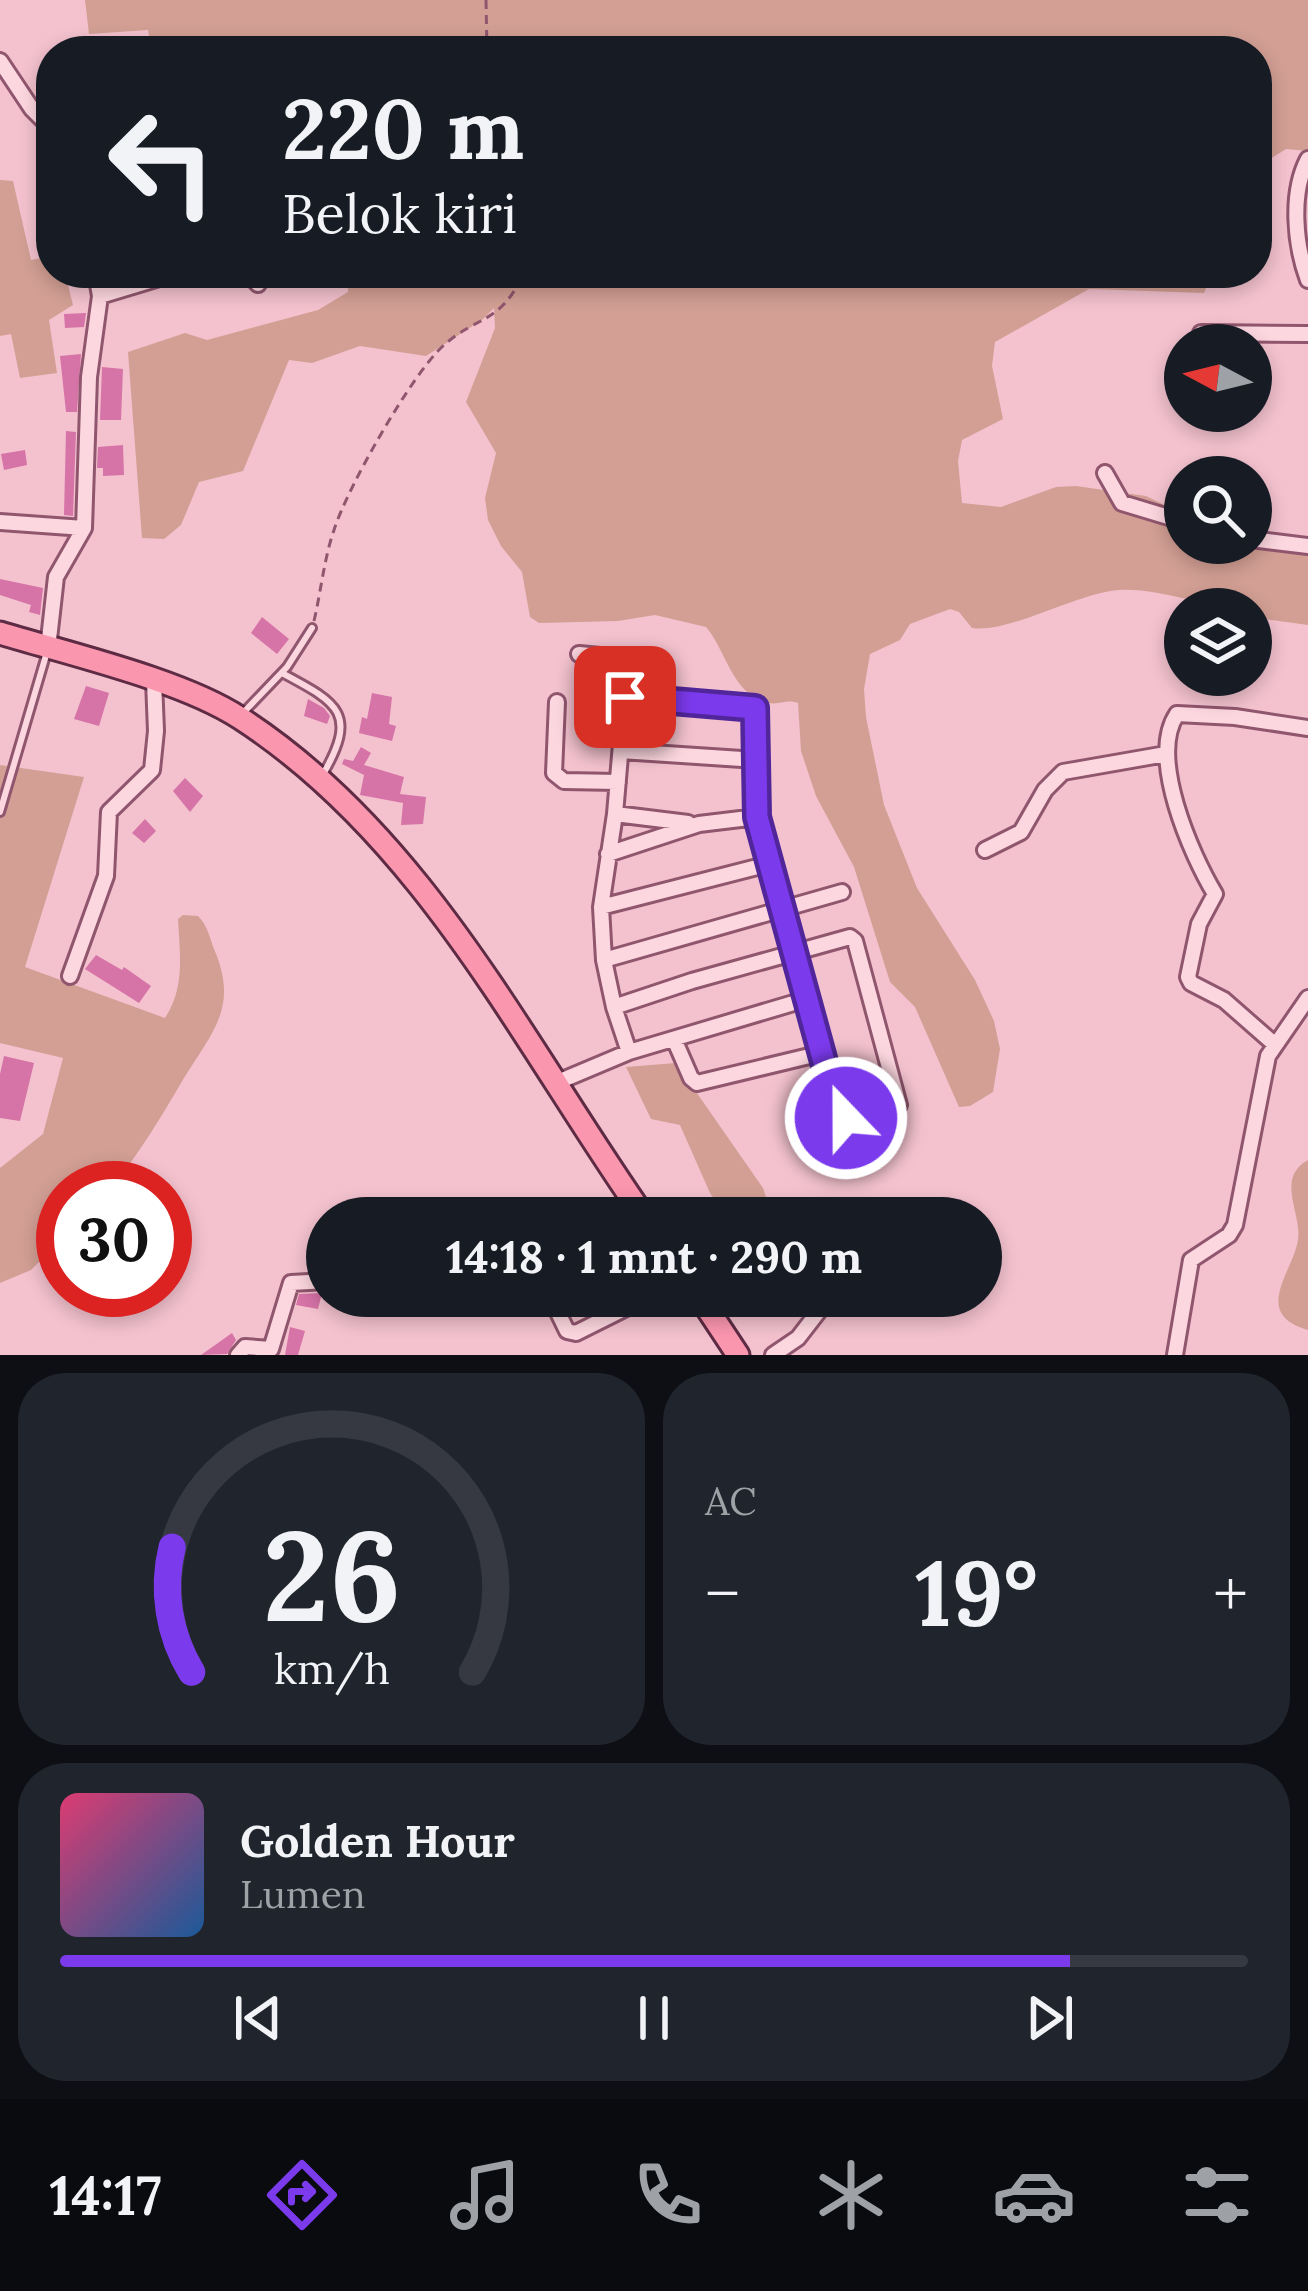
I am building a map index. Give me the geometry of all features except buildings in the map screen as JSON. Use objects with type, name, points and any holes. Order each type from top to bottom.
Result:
[{"type":"main road","points":[[0,633],[154,681],[239,717],[320,780],[449,925],[513,1012],[554,1084],[630,1197]]},
{"type":"main road","points":[[713,1317],[739,1355]]},
{"type":"street","points":[[0,61],[36,114]]},
{"type":"street","points":[[1308,159],[1300,182],[1297,249],[1308,280]]},
{"type":"street","points":[[49,648],[56,577],[84,528],[89,377],[99,288]]},
{"type":"street","points":[[100,296],[126,288]]},
{"type":"street","points":[[1272,334],[1308,334]]},
{"type":"street","points":[[1105,473],[1122,503],[1164,516]]},
{"type":"street","points":[[0,506],[1,522],[84,528]]},
{"type":"street","points":[[1272,542],[1308,546]]},
{"type":"street","points":[[579,654],[622,658],[627,665],[601,907],[604,960],[629,1052]]},
{"type":"street","points":[[70,976],[106,877],[106,819],[152,770],[154,681]]},
{"type":"street","points":[[614,1007],[794,951],[844,937],[855,941],[898,1107],[841,1116],[822,1053],[794,951],[769,864],[757,817],[757,714],[751,705],[625,697]]},
{"type":"street","points":[[557,702],[554,773],[563,782],[618,782]]},
{"type":"street","points":[[1273,1043],[1224,1000],[1188,977],[1198,924],[1215,894],[1193,849],[1170,782],[1166,754],[1170,724],[1177,714],[1308,728]]},
{"type":"street","points":[[621,752],[757,760]]},
{"type":"street","points":[[985,850],[1021,832],[1045,790],[1064,772],[1166,754]]},
{"type":"street","points":[[614,814],[699,824]]},
{"type":"street","points":[[608,854],[699,824],[757,817]]},
{"type":"street","points":[[601,907],[769,864]]},
{"type":"street","points":[[604,960],[842,892]]},
{"type":"street","points":[[1174,1355],[1191,1260],[1235,1226],[1273,1043],[1308,998]]},
{"type":"street","points":[[554,1084],[629,1052],[807,999]]},
{"type":"street","points":[[674,1039],[697,1083],[822,1053]]},
{"type":"street","points":[[238,1355],[252,1345],[271,1348],[291,1282],[306,1282]]},
{"type":"street","points":[[560,1317],[567,1331],[576,1333],[608,1317]]},
{"type":"street","points":[[773,1355],[798,1338],[814,1317]]},
{"type":"lane","points":[[239,717],[282,673],[312,628]]},
{"type":"lane","points":[[0,812],[49,648]]},
{"type":"lane","points":[[282,673],[329,698],[340,714],[339,747],[320,780]]},
{"type":"path","points":[[486,0],[487,36]]},
{"type":"path","points":[[312,628],[333,531],[397,409],[441,347],[501,310],[517,288]]},
{"type":"shaded area","points":[[85,0],[1308,0],[1308,151],[1286,149],[1272,158],[1272,36],[149,36],[148,30],[89,34]]},
{"type":"shaded area","points":[[0,180],[13,181],[31,260],[36,259],[36,288],[69,288],[73,305],[49,320],[57,373],[20,378],[11,334],[0,336]]},
{"type":"shaded area","points":[[348,288],[1206,288],[1204,293],[1089,289],[995,342],[992,366],[1003,419],[962,440],[958,461],[962,503],[1001,507],[1056,487],[1076,486],[1146,496],[1164,505],[1164,564],[1272,564],[1272,534],[1308,538],[1308,625],[1272,620],[1272,588],[1164,588],[1164,595],[1119,590],[987,628],[972,628],[959,612],[950,609],[910,624],[900,640],[870,654],[864,689],[866,717],[884,805],[917,888],[975,980],[994,1021],[1000,1049],[993,1092],[959,1107],[915,1007],[890,982],[854,867],[816,796],[801,751],[798,703],[769,703],[747,692],[706,627],[655,615],[539,623],[530,617],[522,572],[488,520],[485,498],[496,453],[466,402],[495,328],[494,308],[426,356],[360,346],[312,363],[289,360],[243,471],[199,482],[181,525],[164,539],[142,538],[128,352],[185,333],[207,340],[318,310]]},
{"type":"shaded area","points":[[0,765],[84,777],[25,967],[165,1018],[178,983],[178,919],[198,916],[221,969],[223,1003],[213,1032],[132,1161],[36,1161],[36,1265],[0,1283],[0,1168],[43,1134],[63,1058],[0,1043]]},
{"type":"shaded area","points":[[676,1063],[766,1197],[713,1197],[680,1125],[651,1119],[626,1067]]},
{"type":"shaded area","points":[[1308,1160],[1308,1330],[1291,1323],[1278,1303],[1298,1240],[1293,1176]]},
{"type":"route","points":[[625,697],[755,708],[757,817],[838,1113],[846,1118]]}]
